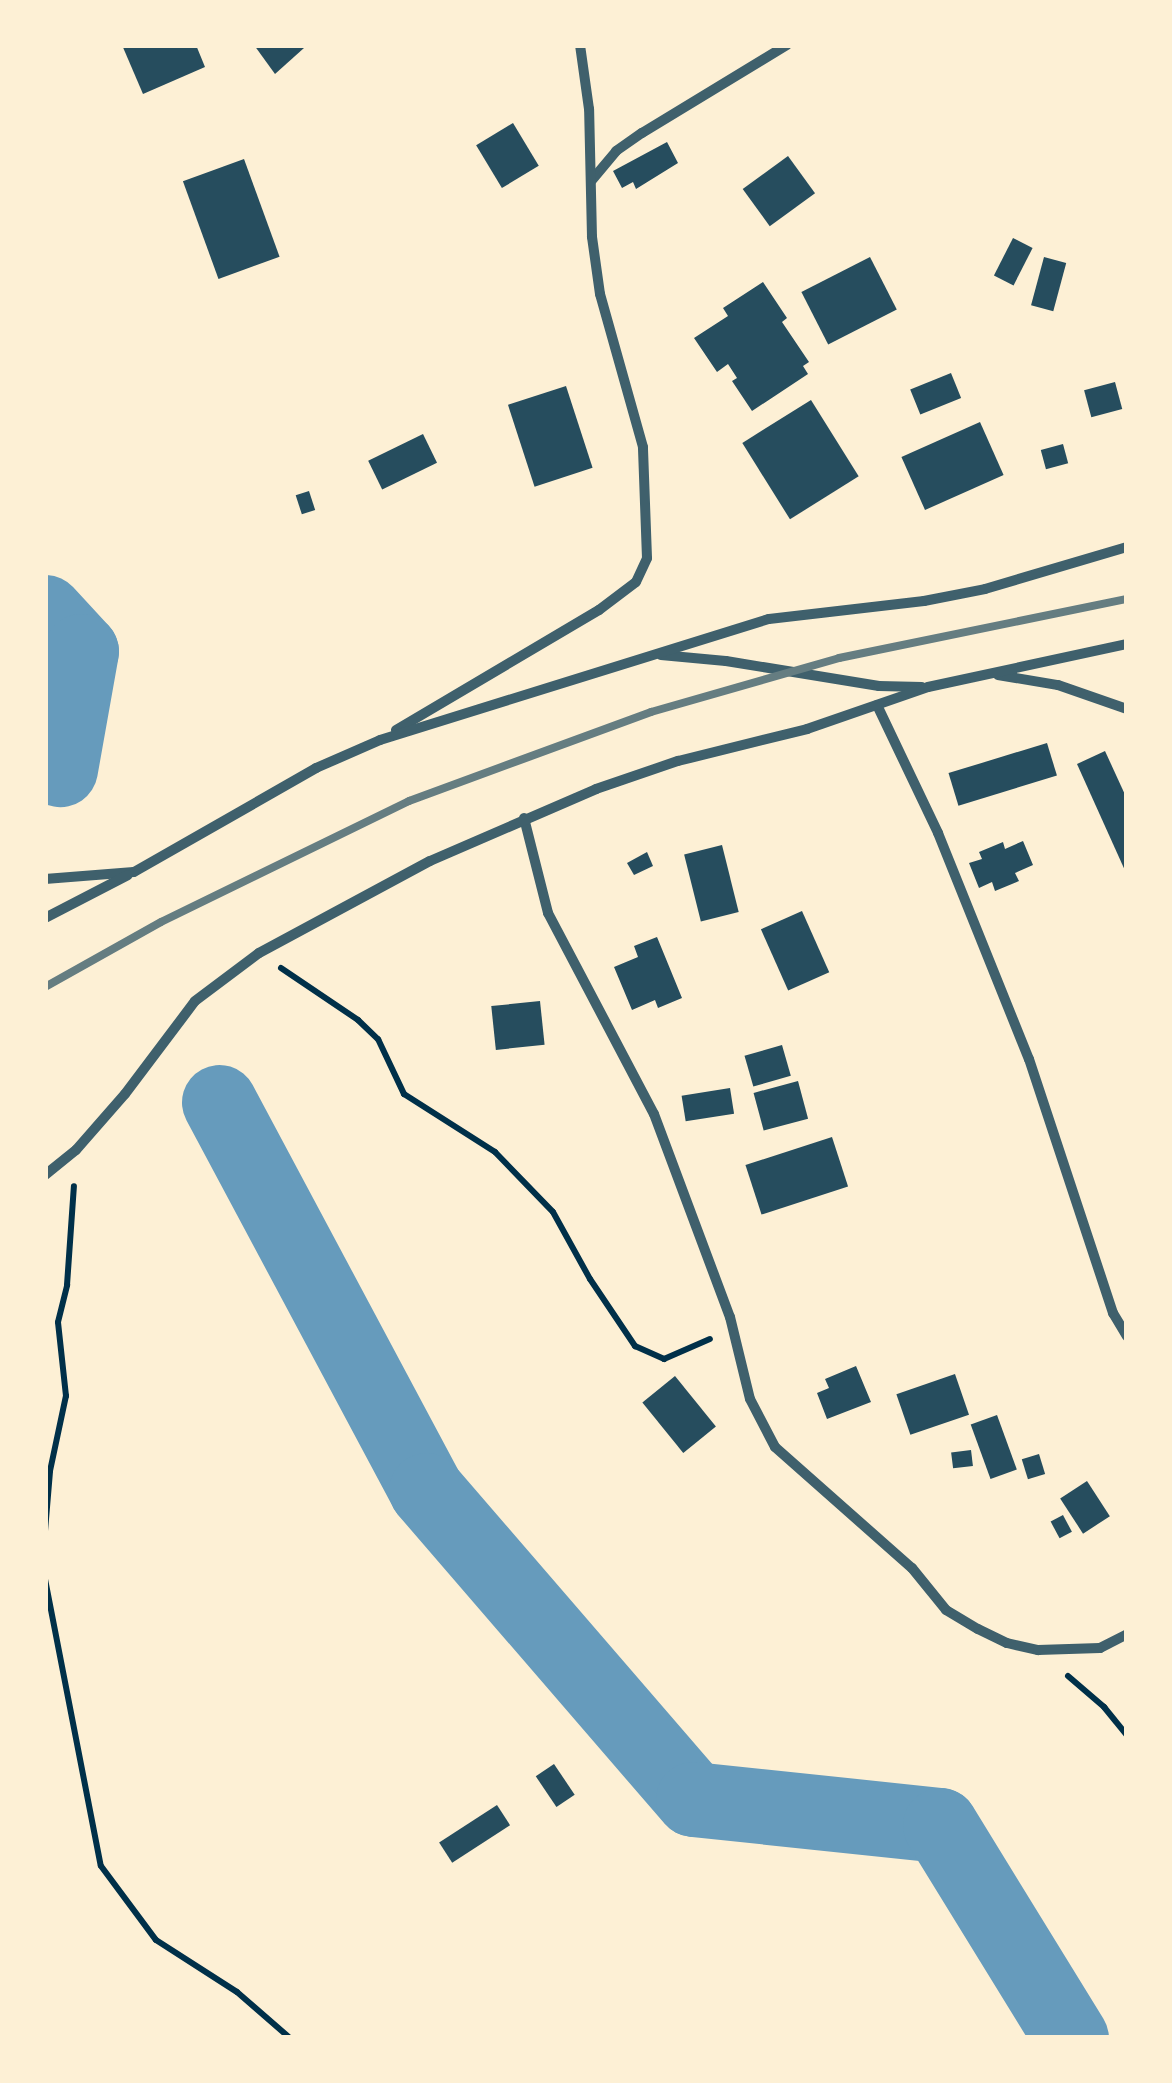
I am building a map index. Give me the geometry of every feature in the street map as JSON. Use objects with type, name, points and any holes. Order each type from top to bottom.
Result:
[{"type":"street","points":[[380,740],[598,610],[636,582],[646,558],[643,447],[600,294],[580,45]]},
{"type":"street","points":[[592,181],[616,151],[642,132],[787,45]]},
{"type":"street","points":[[45,918],[316,768],[380,740],[769,619],[924,601],[985,589],[1127,546]]},
{"type":"street","points":[[45,1175],[76,1150],[195,1001],[260,954],[356,898],[524,818],[678,761],[928,687],[1127,644]]},
{"type":"street","points":[[653,655],[726,661],[879,686],[928,687]]},
{"type":"street","points":[[989,674],[1058,685],[1127,709]]},
{"type":"street","points":[[877,705],[938,833],[1029,1060],[1114,1313],[1127,1336]]},
{"type":"street","points":[[524,818],[548,913],[654,1114],[725,1301],[750,1399],[775,1448],[912,1568],[946,1610],[1007,1644],[1038,1650],[1100,1648],[1127,1634]]},
{"type":"street","points":[[45,878],[134,872]]},
{"type":"path","points":[[260,954],[358,1020],[378,1039],[404,1094],[495,1152],[553,1212],[590,1279],[635,1346],[664,1359],[708,1338],[726,1345]]},
{"type":"path","points":[[45,1531],[50,1470],[66,1396],[58,1322],[67,1285],[76,1150]]},
{"type":"path","points":[[45,1579],[101,1866],[156,1940],[237,1992],[290,2038]]},
{"type":"path","points":[[1038,1650],[1104,1707],[1127,1735]]},
{"type":"building","points":[[122,45],[196,45],[205,67],[143,94]]},
{"type":"building","points":[[254,45],[302,45],[304,48],[275,74]]},
{"type":"building","points":[[513,123],[539,166],[502,188],[476,145]]},
{"type":"building","points":[[667,142],[678,163],[636,189],[633,182],[622,188],[613,171]]},
{"type":"building","points":[[788,156],[815,193],[770,226],[743,189]]},
{"type":"building","points":[[244,159],[280,257],[218,279],[183,181]]},
{"type":"building","points":[[1013,238],[1033,248],[1014,285],[994,275]]},
{"type":"building","points":[[870,257],[897,310],[828,345],[801,292]]},
{"type":"building","points":[[1044,257],[1066,263],[1053,311],[1031,305]]},
{"type":"building","points":[[763,282],[787,318],[782,322],[809,362],[803,366],[808,374],[752,411],[732,381],[737,378],[728,364],[717,372],[694,338],[728,316],[723,308]]},
{"type":"building","points":[[951,373],[961,398],[920,415],[910,389]]},
{"type":"building","points":[[1115,382],[1122,409],[1091,417],[1084,390]]},
{"type":"building","points":[[566,386],[593,468],[535,487],[508,405]]},
{"type":"building","points":[[811,400],[859,476],[790,519],[742,443]]},
{"type":"building","points":[[980,422],[1004,475],[925,510],[901,457]]},
{"type":"building","points":[[423,434],[437,463],[382,490],[368,461]]},
{"type":"building","points":[[1063,444],[1068,463],[1046,469],[1041,450]]},
{"type":"building","points":[[309,491],[315,510],[302,514],[296,495]]},
{"type":"building","points":[[1047,743],[1057,776],[958,806],[949,773]]},
{"type":"building","points":[[1105,751],[1127,799],[1127,875],[1077,764]]},
{"type":"building","points":[[1023,841],[1033,865],[1015,873],[1019,881],[995,891],[992,882],[979,888],[969,863],[982,859],[979,852],[1003,842],[1005,849]]},
{"type":"building","points":[[722,845],[739,912],[701,921],[684,854]]},
{"type":"building","points":[[647,852],[653,866],[634,875],[627,863]]},
{"type":"building","points":[[802,911],[829,972],[788,991],[761,929]]},
{"type":"building","points":[[657,937],[682,998],[658,1008],[655,1000],[632,1010],[614,967],[638,957],[634,946]]},
{"type":"building","points":[[540,1001],[545,1045],[496,1050],[491,1006]]},
{"type":"building","points":[[782,1045],[791,1076],[753,1087],[745,1056]]},
{"type":"building","points":[[798,1081],[808,1119],[764,1131],[754,1093]]},
{"type":"building","points":[[730,1088],[734,1114],[686,1121],[682,1096]]},
{"type":"building","points":[[832,1137],[848,1186],[762,1215],[745,1165]]},
{"type":"building","points":[[856,1366],[871,1402],[827,1419],[817,1393],[829,1388],[825,1379]]},
{"type":"building","points":[[955,1374],[969,1415],[910,1435],[896,1394]]},
{"type":"building","points":[[675,1376],[716,1427],[683,1453],[642,1402]]},
{"type":"building","points":[[997,1415],[1017,1470],[991,1479],[971,1425]]},
{"type":"building","points":[[971,1450],[973,1466],[953,1468],[951,1452]]},
{"type":"building","points":[[1039,1454],[1045,1474],[1028,1479],[1022,1459]]},
{"type":"building","points":[[1087,1481],[1110,1516],[1083,1534],[1060,1498]]},
{"type":"building","points":[[1063,1515],[1072,1532],[1060,1538],[1051,1522]]},
{"type":"building","points":[[554,1764],[575,1795],[556,1807],[536,1776]]},
{"type":"building","points":[[497,1805],[510,1825],[452,1863],[439,1843]]},
{"type":"waterway","points":[[45,612],[81,651],[60,769]]},
{"type":"waterway","points":[[219,1102],[426,1490],[693,1799],[940,1825],[1071,2038]]},
{"type":"railway","points":[[45,987],[161,922],[409,801],[651,712],[839,658],[1127,599]]}]
